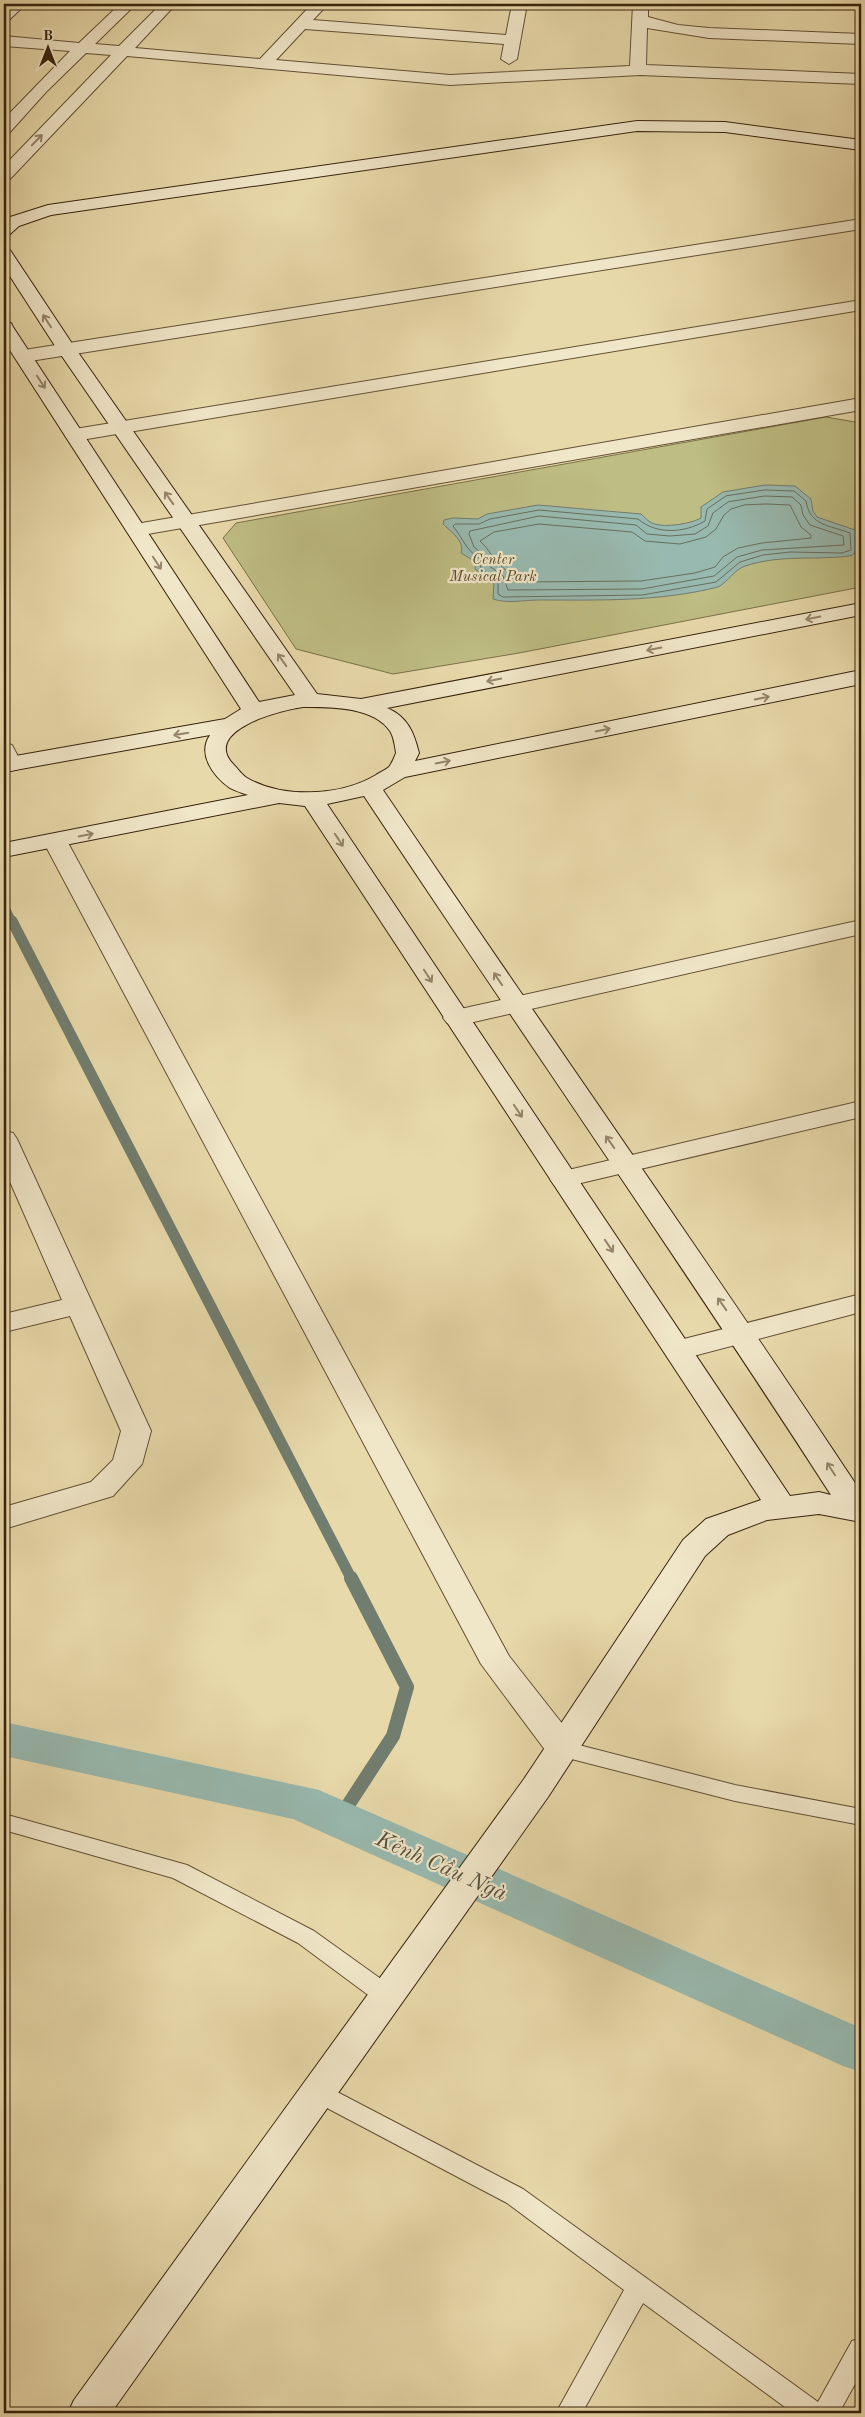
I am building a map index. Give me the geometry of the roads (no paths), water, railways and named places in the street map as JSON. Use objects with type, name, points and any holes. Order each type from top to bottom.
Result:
[{"type":"street","points":[[4,17],[18,4]]},
{"type":"street","points":[[4,129],[82,48],[128,4]]},
{"type":"street","points":[[4,175],[169,4]]},
{"type":"street","points":[[264,64],[320,4]]},
{"type":"street","points":[[505,80],[520,4]]},
{"type":"street","points":[[640,12],[646,24],[664,28],[721,34],[861,39]]},
{"type":"street","points":[[638,70],[640,12]]},
{"type":"street","points":[[301,24],[513,40]]},
{"type":"street","points":[[4,41],[432,79],[505,80],[638,70],[733,71],[861,79]]},
{"type":"street","points":[[4,230],[13,222],[48,210],[637,126],[724,127],[861,145]]},
{"type":"street","points":[[24,356],[861,224]]},
{"type":"street","points":[[4,254],[66,350],[310,700]]},
{"type":"street","points":[[74,435],[861,306]]},
{"type":"street","points":[[4,327],[253,711]]},
{"type":"street","points":[[136,530],[860,406]]},
{"type":"street","points":[[362,706],[861,608]]},
{"type":"street","points":[[396,772],[861,677]]},
{"type":"street","points":[[310,700],[334,700],[362,706],[385,716],[402,730],[408,747],[404,764],[389,779],[370,788],[333,798],[312,799],[267,795],[241,785],[223,772],[215,756],[217,740],[229,725],[253,711],[274,704],[310,700]]},
{"type":"street","points":[[6,759],[229,725]]},
{"type":"street","points":[[370,788],[514,1004],[742,1334],[859,1510]]},
{"type":"street","points":[[4,850],[278,797]]},
{"type":"street","points":[[312,799],[782,1508]]},
{"type":"street","points":[[56,841],[497,1664],[563,1749]]},
{"type":"street","points":[[456,1018],[861,927]]},
{"type":"street","points":[[564,1179],[861,1109]]},
{"type":"street","points":[[4,1518],[102,1489],[127,1464],[136,1431],[6,1148]]},
{"type":"street","points":[[678,1350],[861,1303]]},
{"type":"street","points":[[4,1323],[79,1305]]},
{"type":"street","points":[[88,2413],[536,1788],[694,1548],[717,1527],[763,1510],[819,1503],[859,1510]]},
{"type":"lane","points":[[563,1749],[735,1793],[861,1817]]},
{"type":"lane","points":[[4,1822],[179,1871],[306,1937],[387,1996]]},
{"type":"lane","points":[[318,2092],[515,2196],[813,2413]]},
{"type":"lane","points":[[569,2413],[640,2286]]},
{"type":"lane","points":[[826,2413],[861,2349]]},
{"type":"water","points":[[765,485],[795,486],[811,499],[813,511],[817,517],[858,531],[855,539],[857,549],[853,555],[763,561],[741,568],[718,587],[651,598],[504,601],[493,599],[494,582],[475,569],[476,562],[461,553],[462,549],[459,541],[443,524],[444,520],[453,518],[478,519],[487,514],[538,505],[641,514],[655,524],[676,525],[701,518],[701,507],[723,492]]},
{"type":"waterway","points":[[4,906],[12,922]]},
{"type":"waterway","points":[[12,921],[352,1580]]},
{"type":"waterway","points":[[339,1819],[393,1736],[407,1687],[351,1578]]},
{"type":"waterway","name":"Kênh Cầu Ngà","points":[[4,1739],[302,1803],[861,2051]]},
{"type":"park label","name":"Center Musical Park","points":[[493,568]]}]
